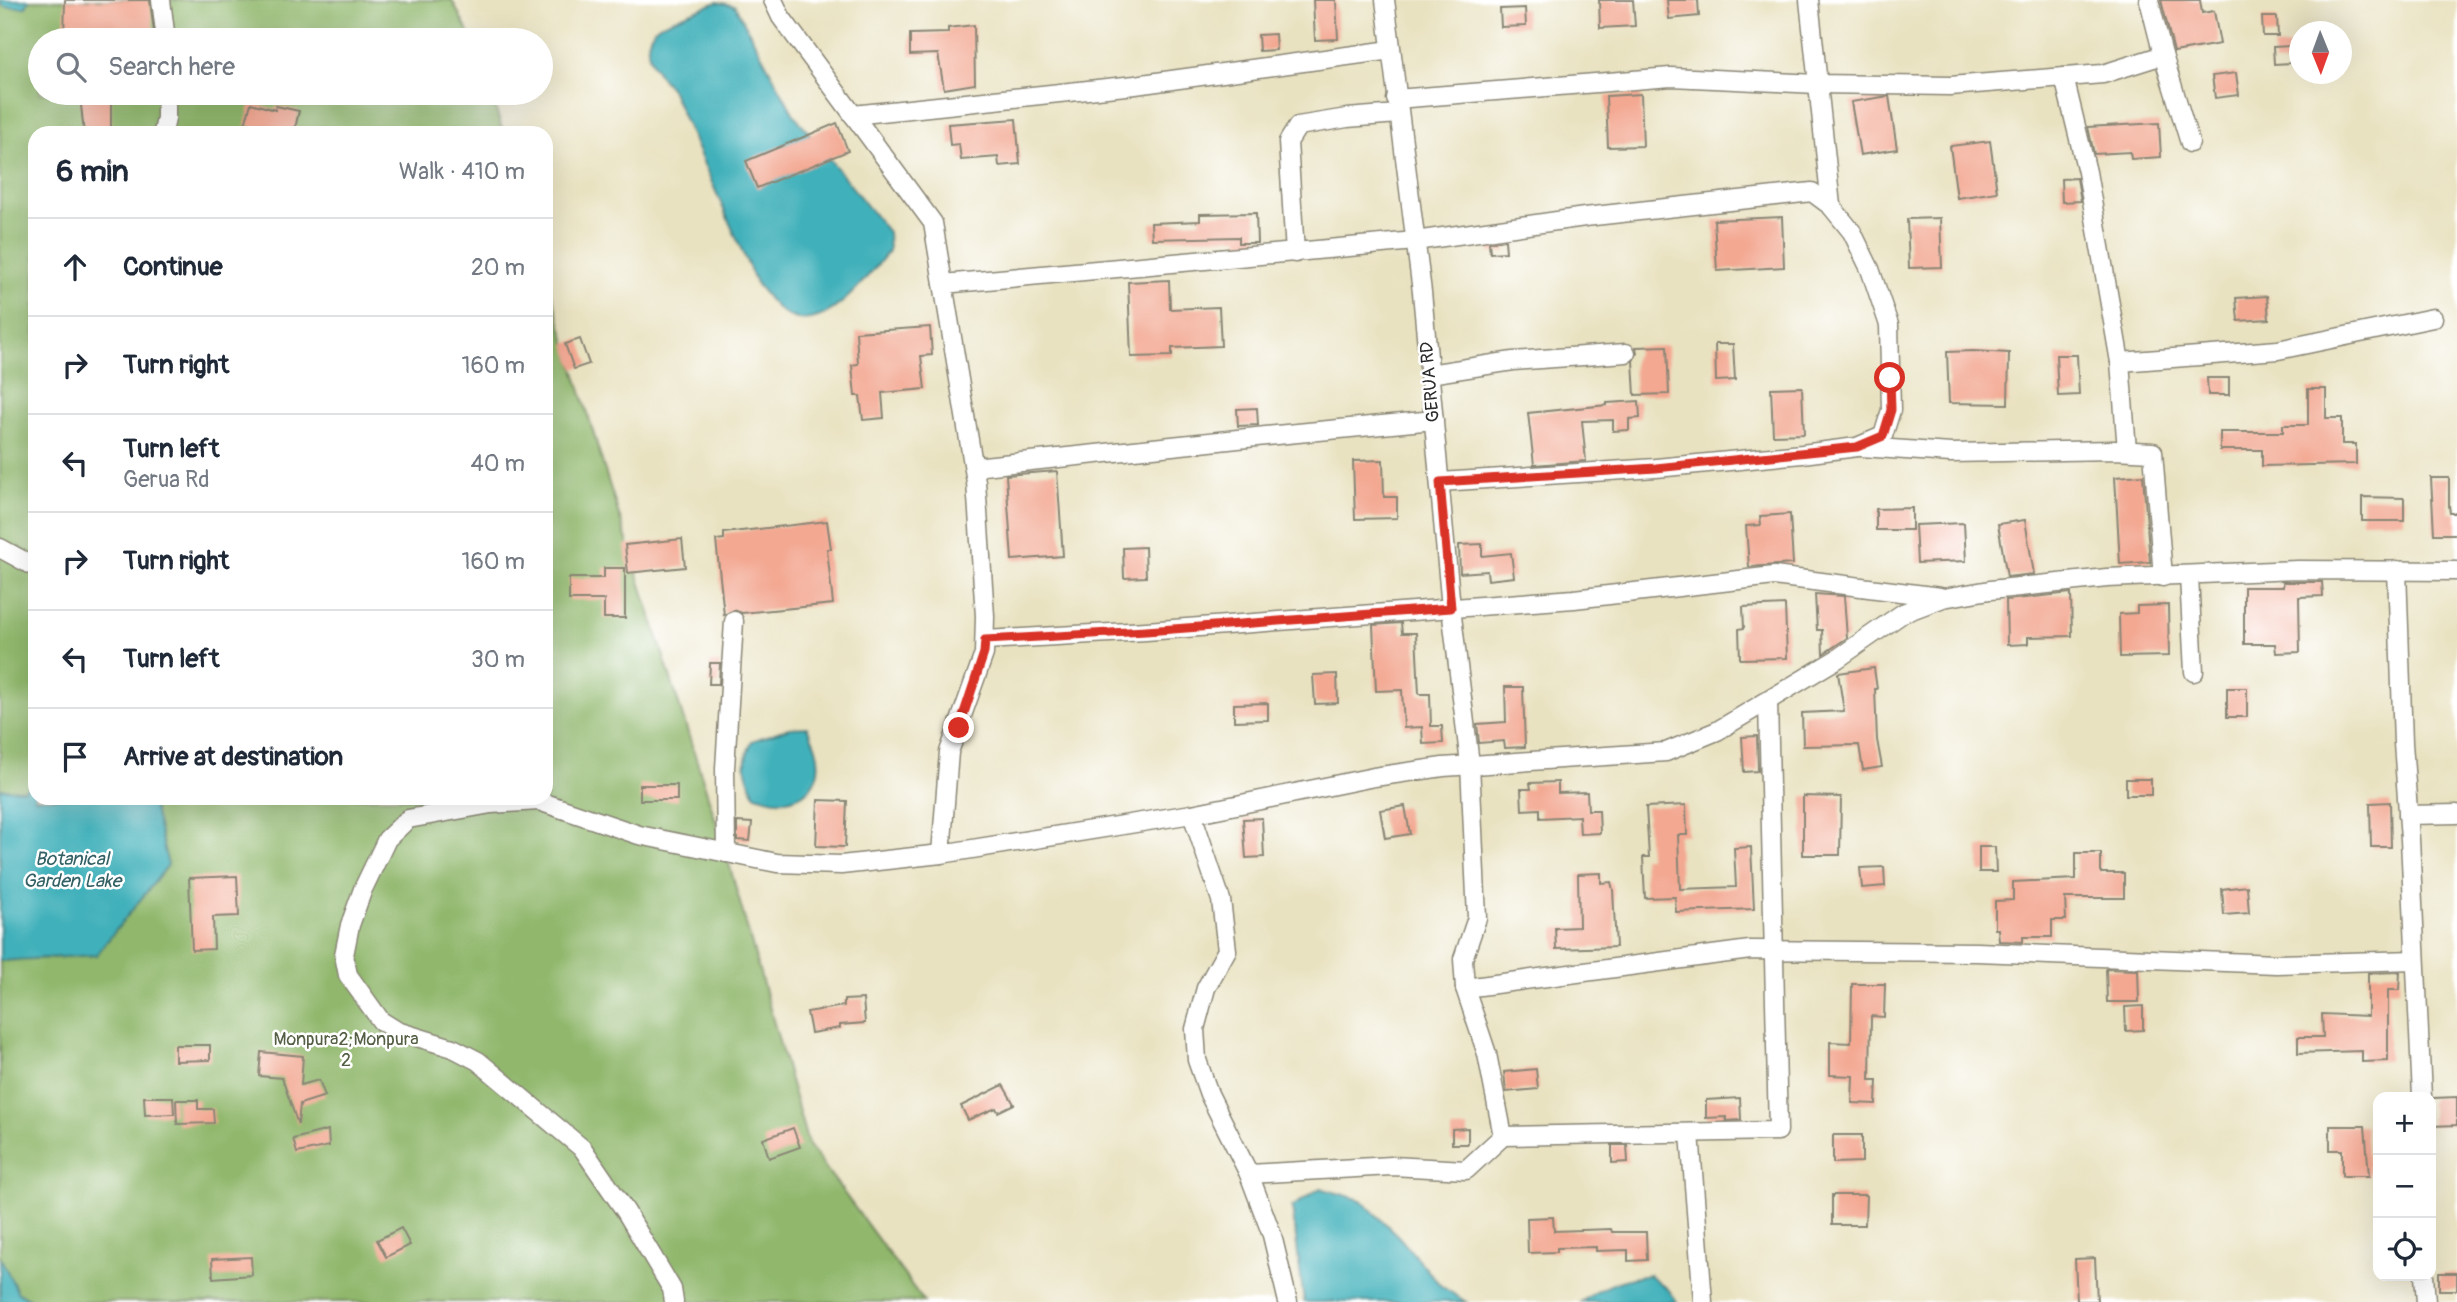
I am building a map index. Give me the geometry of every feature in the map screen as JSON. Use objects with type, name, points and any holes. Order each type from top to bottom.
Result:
[{"type":"street","points":[[160,0],[164,28]]},
{"type":"street","points":[[773,0],[781,18],[933,223],[974,467],[985,616],[984,653],[949,752],[941,854]]},
{"type":"street","name":"GERUA RD","points":[[1385,0],[1430,374],[1451,608],[1470,764],[1477,919],[1463,959],[1465,988],[1486,1054],[1503,1136]]},
{"type":"street","points":[[1809,0],[1831,206]]},
{"type":"street","points":[[2149,0],[2190,143]]},
{"type":"street","points":[[853,115],[1135,85],[1391,50]]},
{"type":"street","points":[[1295,253],[1288,142],[1298,126],[1397,107],[1671,76],[1817,84],[1951,86],[2103,74],[2163,55]]},
{"type":"street","points":[[2064,77],[2087,172],[2120,362],[2127,450]]},
{"type":"street","points":[[164,126],[166,105]]},
{"type":"street","points":[[943,284],[1415,241],[1585,217],[1812,192],[1831,206],[1852,232],[1870,269],[1889,325],[1891,410],[1883,436],[1857,447]]},
{"type":"street","points":[[2120,362],[2278,350],[2433,318]]},
{"type":"street","points":[[1430,374],[1513,361],[1626,353]]},
{"type":"street","points":[[974,467],[1434,420]]},
{"type":"street","points":[[1440,482],[1656,468],[1857,447],[1951,453],[2127,450],[2153,452],[2163,576]]},
{"type":"street","points":[[0,548],[28,563]]},
{"type":"street","points":[[552,805],[639,835],[776,863],[841,865],[941,854],[1192,814],[1374,777],[1470,764],[1666,752],[1717,731],[1837,659],[1903,613],[1943,598],[1990,590],[2107,578],[2298,570],[2457,571]]},
{"type":"street","points":[[2397,570],[2403,743],[2422,1092]]},
{"type":"street","points":[[985,640],[1146,631],[1574,599],[1774,576],[1943,598]]},
{"type":"street","points":[[2189,576],[2194,672]]},
{"type":"street","points":[[726,853],[725,768],[734,621]]},
{"type":"street","points":[[1249,1174],[1392,1166],[1466,1170],[1503,1136],[1778,1131],[1768,701]]},
{"type":"street","points":[[485,805],[408,819],[387,839],[363,889],[350,925],[344,955],[348,975],[380,1021],[397,1031],[453,1048],[478,1061],[583,1149],[666,1278],[672,1289],[674,1302]]},
{"type":"street","points":[[1192,814],[1221,900],[1227,950],[1203,998],[1195,1029],[1197,1060],[1209,1094],[1249,1174],[1272,1234],[1288,1302]]},
{"type":"street","points":[[2408,815],[2457,814]]},
{"type":"street","points":[[1465,988],[1750,950],[1977,952],[2276,964],[2415,960]]},
{"type":"street","points":[[1690,1133],[1703,1302]]},
{"type":"street","points":[[2424,1281],[2426,1302]]},
{"type":"green space","points":[[0,0],[26,7],[29,0],[452,0],[466,28],[28,28],[28,105],[495,105],[501,126],[28,126],[28,787],[24,790],[0,789]]},
{"type":"green space","name":"Monpura2;Monpura 2","points":[[553,299],[726,853],[808,1144],[924,1302],[33,1302],[18,1293],[0,1258],[0,961],[96,955],[168,865],[153,805],[553,805]]},
{"type":"water","points":[[0,0],[29,0],[26,7],[5,7]]},
{"type":"water","points":[[717,2],[735,6],[793,113],[888,232],[889,251],[846,299],[819,316],[805,319],[791,317],[781,311],[756,283],[671,89],[650,58],[648,41],[659,25]]},
{"type":"water","points":[[807,727],[818,759],[816,778],[811,786],[797,797],[788,800],[755,795],[745,763],[752,741],[789,728]]},
{"type":"water","name":"Botanical Garden Lake","points":[[28,787],[28,805],[153,805],[168,865],[96,955],[0,961],[0,789],[24,790]]},
{"type":"water","points":[[1320,1188],[1361,1200],[1399,1237],[1441,1286],[1466,1302],[1304,1302],[1292,1207]]},
{"type":"water","points":[[0,1257],[18,1293],[36,1302],[0,1302]]},
{"type":"water","points":[[1650,1275],[1668,1289],[1677,1302],[1581,1302],[1614,1284]]},
{"type":"building","points":[[65,0],[150,0],[154,28],[64,28]]},
{"type":"building","points":[[1313,0],[1336,0],[1338,39],[1315,40]]},
{"type":"building","points":[[1599,0],[1633,0],[1635,26],[1600,28]]},
{"type":"building","points":[[1667,0],[1698,0],[1699,16],[1669,19]]},
{"type":"building","points":[[2161,0],[2200,0],[2202,13],[2214,11],[2220,44],[2174,52]]},
{"type":"building","points":[[1525,8],[1526,26],[1501,27],[1500,9]]},
{"type":"building","points":[[2262,17],[2277,17],[2278,36],[2263,36]]},
{"type":"building","points":[[974,25],[975,84],[944,89],[938,54],[910,55],[910,34],[948,33],[948,28]]},
{"type":"building","points":[[1275,34],[1276,50],[1259,51],[1258,35]]},
{"type":"building","points":[[2289,46],[2289,63],[2274,64],[2273,47]]},
{"type":"building","points":[[2236,73],[2239,95],[2215,98],[2212,76]]},
{"type":"building","points":[[1641,94],[1643,146],[1608,147],[1606,96]]},
{"type":"building","points":[[1889,96],[1897,149],[1860,155],[1851,102]]},
{"type":"building","points":[[81,105],[111,105],[111,126],[83,126]]},
{"type":"building","points":[[250,105],[275,110],[276,106],[299,111],[296,126],[245,125]]},
{"type":"building","points":[[1016,119],[1020,164],[999,166],[998,157],[961,160],[959,144],[950,145],[948,124]]},
{"type":"building","points":[[837,123],[848,151],[757,188],[746,161]]},
{"type":"building","points":[[2159,123],[2161,157],[2131,159],[2130,152],[2094,154],[2088,127]]},
{"type":"building","points":[[1990,141],[1997,192],[1957,198],[1950,146]]},
{"type":"building","points":[[2077,178],[2081,201],[2062,202],[2061,179]]},
{"type":"building","points":[[1256,213],[1257,243],[1239,243],[1239,237],[1152,239],[1151,223],[1200,221],[1200,214]]},
{"type":"building","points":[[1782,217],[1784,267],[1717,271],[1714,220]]},
{"type":"building","points":[[1940,218],[1942,267],[1909,268],[1907,219]]},
{"type":"building","points":[[1505,240],[1506,252],[1490,253],[1489,242]]},
{"type":"building","points":[[1169,280],[1170,309],[1219,307],[1221,346],[1172,348],[1172,356],[1131,357],[1128,282]]},
{"type":"building","points":[[2267,296],[2269,319],[2238,321],[2236,298]]},
{"type":"building","points":[[930,327],[932,355],[921,356],[925,389],[882,393],[884,418],[863,420],[860,396],[855,396],[852,365],[858,364],[856,332]]},
{"type":"building","points":[[580,339],[589,364],[574,369],[565,344]]},
{"type":"building","points":[[1715,344],[1733,344],[1735,380],[1716,381]]},
{"type":"building","points":[[1667,346],[1669,394],[1635,395],[1633,361],[1637,353],[1636,347]]},
{"type":"building","points":[[1947,352],[2009,353],[2008,404],[1949,403]]},
{"type":"building","points":[[2056,355],[2077,355],[2079,395],[2058,396]]},
{"type":"building","points":[[2207,378],[2229,378],[2229,395],[2208,395]]},
{"type":"building","points":[[1802,387],[1804,434],[1773,435],[1771,388]]},
{"type":"building","points":[[2308,389],[2326,389],[2326,418],[2342,418],[2342,444],[2356,444],[2356,464],[2262,466],[2262,450],[2220,450],[2220,432],[2283,432],[2283,425],[2308,425]]},
{"type":"building","points":[[1639,401],[1640,418],[1629,419],[1629,430],[1613,431],[1613,420],[1582,421],[1586,461],[1534,465],[1528,413]]},
{"type":"building","points":[[1257,408],[1258,425],[1238,426],[1237,409]]},
{"type":"building","points":[[1383,460],[1384,497],[1397,497],[1397,518],[1355,519],[1353,461]]},
{"type":"building","points":[[1057,471],[1063,556],[1012,560],[1006,475]]},
{"type":"building","points":[[2143,475],[2150,562],[2120,564],[2115,477]]},
{"type":"building","points":[[2431,478],[2449,478],[2450,513],[2457,513],[2457,534],[2434,534]]},
{"type":"building","points":[[2362,497],[2404,498],[2404,521],[2362,521]]},
{"type":"building","points":[[1912,508],[1912,530],[1876,530],[1876,509]]},
{"type":"building","points":[[1790,514],[1793,564],[1749,567],[1746,526],[1761,525],[1760,516]]},
{"type":"building","points":[[2025,520],[2034,574],[2007,577],[1998,524]]},
{"type":"building","points":[[827,521],[833,604],[742,613],[734,610],[724,615],[716,540],[724,539],[724,533]]},
{"type":"building","points":[[1964,523],[1966,561],[1917,563],[1915,525]]},
{"type":"building","points":[[682,539],[685,567],[628,573],[625,545]]},
{"type":"building","points":[[1482,544],[1482,556],[1511,553],[1514,577],[1488,580],[1487,571],[1460,573],[1459,545]]},
{"type":"building","points":[[1145,547],[1146,577],[1124,578],[1123,548]]},
{"type":"building","points":[[604,568],[625,568],[625,618],[604,618],[604,600],[569,600],[569,578],[604,578]]},
{"type":"building","points":[[2283,582],[2322,582],[2323,596],[2299,597],[2300,652],[2276,653],[2275,644],[2244,644],[2244,587],[2283,587]]},
{"type":"building","points":[[2071,593],[2072,636],[2028,637],[2028,644],[2007,645],[2006,600]]},
{"type":"building","points":[[1815,594],[1844,596],[1847,638],[1823,654],[1822,630],[1817,630]]},
{"type":"building","points":[[1785,605],[1787,658],[1740,659],[1739,629],[1744,628],[1743,607]]},
{"type":"building","points":[[2168,605],[2169,656],[2120,657],[2119,614],[2137,613],[2137,606]]},
{"type":"building","points":[[1401,623],[1402,633],[1416,633],[1419,694],[1430,694],[1431,726],[1442,726],[1443,743],[1423,744],[1422,727],[1404,728],[1402,690],[1376,691],[1373,625]]},
{"type":"building","points":[[710,663],[720,663],[719,684],[709,684]]},
{"type":"building","points":[[1874,668],[1877,689],[1877,740],[1882,767],[1863,770],[1859,745],[1803,746],[1802,713],[1844,711],[1838,673]]},
{"type":"building","points":[[1337,674],[1338,703],[1315,704],[1313,675]]},
{"type":"building","points":[[1505,687],[1523,687],[1525,747],[1505,748],[1504,741],[1479,743],[1477,724],[1506,722]]},
{"type":"building","points":[[2227,688],[2247,688],[2247,717],[2227,717]]},
{"type":"building","points":[[1268,703],[1268,720],[1234,721],[1234,704]]},
{"type":"building","points":[[1757,736],[1758,771],[1744,772],[1742,737]]},
{"type":"building","points":[[2126,779],[2151,779],[2151,795],[2126,795]]},
{"type":"building","points":[[1558,782],[1558,793],[1587,792],[1588,810],[1599,810],[1600,833],[1580,834],[1579,816],[1540,818],[1540,809],[1522,810],[1521,789],[1531,789],[1530,783]]},
{"type":"building","points":[[640,785],[677,785],[677,800],[640,800]]},
{"type":"building","points":[[1803,796],[1841,797],[1840,855],[1803,855]]},
{"type":"building","points":[[818,800],[847,801],[845,847],[816,846]]},
{"type":"building","points":[[2390,802],[2391,847],[2371,847],[2370,803]]},
{"type":"building","points":[[1686,805],[1687,835],[1678,835],[1680,889],[1736,887],[1734,848],[1751,847],[1754,909],[1676,912],[1675,897],[1645,898],[1643,857],[1649,857],[1646,807]]},
{"type":"building","points":[[1405,806],[1410,834],[1385,838],[1380,810]]},
{"type":"building","points":[[1262,818],[1264,857],[1246,858],[1243,819]]},
{"type":"building","points":[[737,822],[752,823],[750,841],[737,840]]},
{"type":"building","points":[[1979,847],[1995,847],[1996,872],[1979,872]]},
{"type":"building","points":[[2076,853],[2101,853],[2101,873],[2124,873],[2124,898],[2065,898],[2066,920],[2052,920],[2052,937],[2023,937],[2023,942],[1999,941],[1998,929],[1995,929],[1995,901],[2013,900],[2013,882],[2076,879]]},
{"type":"building","points":[[1884,867],[1885,886],[1862,888],[1860,868]]},
{"type":"building","points":[[1601,873],[1601,883],[1611,882],[1613,890],[1616,947],[1556,949],[1555,928],[1579,927],[1578,874]]},
{"type":"building","points":[[237,876],[239,916],[213,917],[214,949],[192,950],[189,878]]},
{"type":"building","points":[[2247,886],[2249,913],[2224,915],[2222,889]]},
{"type":"building","points":[[2106,969],[2138,970],[2139,1002],[2107,1002]]},
{"type":"building","points":[[2400,972],[2399,990],[2388,990],[2388,1061],[2362,1062],[2362,1051],[2298,1053],[2298,1037],[2323,1037],[2322,1014],[2368,1016],[2368,973]]},
{"type":"building","points":[[1852,984],[1885,984],[1884,1017],[1871,1016],[1870,1080],[1877,1080],[1876,1104],[1852,1103],[1853,1076],[1830,1075],[1830,1042],[1851,1043]]},
{"type":"building","points":[[863,999],[865,1023],[840,1025],[840,1028],[811,1033],[807,1012],[844,1006],[844,1000]]},
{"type":"building","points":[[2143,1006],[2143,1030],[2126,1031],[2125,1007]]},
{"type":"building","points":[[175,1045],[210,1045],[210,1060],[175,1061]]},
{"type":"building","points":[[261,1052],[303,1056],[301,1085],[319,1080],[325,1096],[300,1104],[298,1125],[282,1078],[259,1076]]},
{"type":"building","points":[[1536,1069],[1538,1089],[1506,1092],[1504,1072]]},
{"type":"building","points":[[1003,1085],[1014,1104],[998,1112],[996,1108],[968,1120],[961,1106]]},
{"type":"building","points":[[144,1097],[173,1097],[174,1114],[145,1115]]},
{"type":"building","points":[[2457,1097],[2457,1125],[2436,1126],[2436,1098]]},
{"type":"building","points":[[1740,1098],[1741,1120],[1726,1121],[1726,1117],[1706,1118],[1706,1100]]},
{"type":"building","points":[[176,1100],[198,1100],[198,1109],[213,1109],[214,1123],[177,1124]]},
{"type":"building","points":[[2330,1126],[2365,1126],[2369,1176],[2342,1176],[2342,1150],[2330,1150]]},
{"type":"building","points":[[793,1128],[800,1147],[769,1158],[763,1139]]},
{"type":"building","points":[[1468,1128],[1468,1144],[1452,1144],[1452,1129]]},
{"type":"building","points":[[328,1130],[329,1146],[297,1153],[293,1139]]},
{"type":"building","points":[[1833,1135],[1862,1135],[1862,1162],[1833,1163]]},
{"type":"building","points":[[1612,1145],[1627,1145],[1628,1162],[1612,1163]]},
{"type":"building","points":[[1832,1195],[1866,1195],[1865,1225],[1832,1225]]},
{"type":"building","points":[[1553,1217],[1554,1231],[1611,1229],[1612,1232],[1646,1232],[1647,1260],[1628,1261],[1628,1250],[1596,1251],[1596,1247],[1557,1248],[1557,1252],[1528,1253],[1527,1218]]},
{"type":"building","points":[[401,1228],[410,1245],[386,1257],[377,1240]]},
{"type":"building","points":[[251,1257],[252,1275],[213,1278],[212,1259]]},
{"type":"building","points":[[2095,1258],[2097,1301],[2077,1301],[2075,1259]]},
{"type":"building","points":[[2439,1273],[2457,1273],[2457,1290],[2439,1290]]},
{"type":"route","points":[[959,728],[984,653],[985,640],[1451,608],[1440,482],[1656,468],[1857,447],[1883,436],[1891,410],[1890,378]]}]
